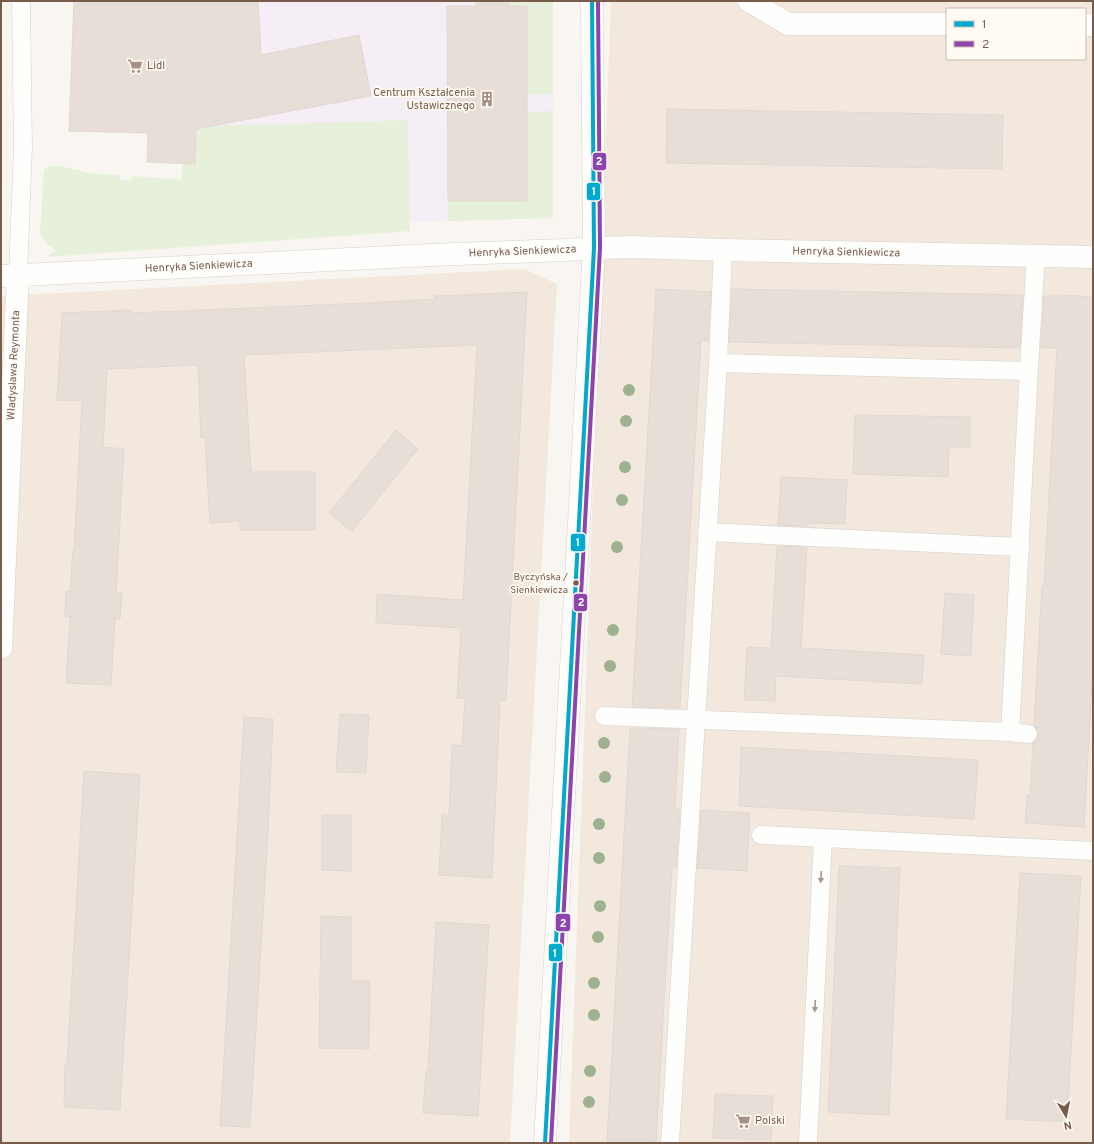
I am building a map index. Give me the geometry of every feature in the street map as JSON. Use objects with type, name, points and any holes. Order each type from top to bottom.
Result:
[{"type":"street","points":[[545,1143],[594,248],[592,1]]},
{"type":"street","points":[[749,1],[788,24],[946,24]]},
{"type":"street","name":"Henryka Sienkiewicza","points":[[9,275],[423,255],[633,247],[1093,257]]},
{"type":"street","name":"Władysława Reymonta","points":[[1,648],[9,275]]},
{"type":"lane","points":[[9,275],[23,147],[21,1]]},
{"type":"lane","points":[[670,1143],[697,720],[718,363],[723,250]]},
{"type":"lane","points":[[604,716],[1019,733],[1020,547],[1028,371],[1036,256]]},
{"type":"lane","points":[[718,363],[1028,371]]},
{"type":"lane","points":[[707,532],[1020,547]]},
{"type":"lane","points":[[761,835],[1093,851]]},
{"type":"lane","points":[[808,1143],[823,838]]},
{"type":"shaded area","points":[[223,1],[553,1],[553,218],[411,222],[212,126]]},
{"type":"shaded area","points":[[611,1],[1093,1],[1093,1143],[569,1143]]},
{"type":"shaded area","points":[[524,269],[557,284],[510,1143],[1,1143],[1,296]]},
{"type":"green space","points":[[201,1],[212,126],[408,120],[410,231],[46,257],[57,250],[49,246],[40,234],[44,170],[51,166],[59,166],[95,174],[120,175],[120,180],[132,180],[133,176],[181,180],[183,163],[195,163]]},
{"type":"green space","points":[[508,1],[553,1],[553,94],[527,95]]},
{"type":"green space","points":[[553,111],[553,218],[448,221],[448,201],[527,201],[527,112]]},
{"type":"building","points":[[74,1],[258,1],[261,55],[359,35],[371,96],[196,129],[195,164],[147,162],[148,133],[69,131]]},
{"type":"building","name":"Centrum Kształcenia Ustawicznego","points":[[476,1],[508,1],[508,6],[527,6],[527,201],[448,201],[447,6],[476,6]]},
{"type":"building","points":[[667,109],[1003,115],[1002,169],[666,163]]},
{"type":"building","points":[[656,289],[711,292],[708,341],[701,341],[680,708],[632,707]]},
{"type":"building","points":[[732,289],[1023,295],[1020,348],[729,342]]},
{"type":"building","points":[[527,292],[506,701],[500,701],[492,878],[439,875],[442,814],[449,815],[452,745],[462,746],[465,698],[457,698],[461,628],[376,623],[377,594],[463,600],[477,345],[244,355],[251,472],[315,472],[315,530],[240,530],[240,521],[210,523],[205,438],[201,438],[198,365],[107,369],[103,447],[124,449],[116,593],[122,593],[120,619],[115,619],[111,685],[66,683],[70,617],[65,616],[66,591],[70,592],[74,550],[82,401],[57,400],[62,313],[131,310],[131,313],[367,303],[435,299],[434,296]]},
{"type":"building","points":[[1064,295],[1093,297],[1093,665],[1084,827],[1025,823],[1027,795],[1030,795],[1033,743],[1037,740],[1038,735],[1037,729],[1034,725],[1042,586],[1044,586],[1057,348],[1041,348],[1044,296]]},
{"type":"building","points":[[855,415],[970,417],[970,447],[949,447],[948,477],[853,474]]},
{"type":"building","points":[[396,430],[418,449],[352,531],[329,513]]},
{"type":"building","points":[[781,477],[847,480],[845,524],[808,523],[808,526],[778,525]]},
{"type":"building","points":[[777,546],[807,547],[801,648],[924,655],[922,684],[776,676],[775,701],[744,700],[747,647],[771,648]]},
{"type":"building","points":[[945,593],[974,595],[971,656],[941,654]]},
{"type":"building","points":[[340,714],[369,715],[366,773],[336,772]]},
{"type":"building","points":[[244,717],[273,719],[268,833],[250,1127],[220,1126]]},
{"type":"building","points":[[630,728],[679,729],[675,809],[680,809],[676,867],[672,867],[656,1143],[607,1143]]},
{"type":"building","points":[[741,747],[978,760],[974,819],[739,806]]},
{"type":"building","points":[[84,771],[140,775],[120,1110],[64,1107],[65,1064],[67,1063]]},
{"type":"building","points":[[701,810],[750,813],[747,871],[697,868]]},
{"type":"building","points":[[322,815],[351,815],[351,871],[322,870]]},
{"type":"building","points":[[839,866],[900,868],[889,1115],[828,1112]]},
{"type":"building","points":[[1020,873],[1081,876],[1067,1122],[1006,1119]]},
{"type":"building","points":[[321,916],[351,917],[351,981],[370,981],[369,1049],[319,1047]]},
{"type":"building","points":[[436,922],[489,925],[478,1116],[423,1113],[426,1071],[428,1071]]},
{"type":"building","points":[[715,1094],[773,1096],[771,1140],[713,1138]]},
{"type":"transit line","name":"1","points":[[545,1143],[594,248],[592,1]]},
{"type":"transit line","name":"2","points":[[551,1143],[600,248],[598,1]]},
{"type":"place","name":"Lidl","points":[[135,66]]},
{"type":"place","name":"Centrum Kształcenia Ustawicznego","points":[[487,99]]},
{"type":"place","name":"Byczyńska / Sienkiewicza","points":[[576,583]]},
{"type":"place","name":"Polski","points":[[743,1121]]}]
